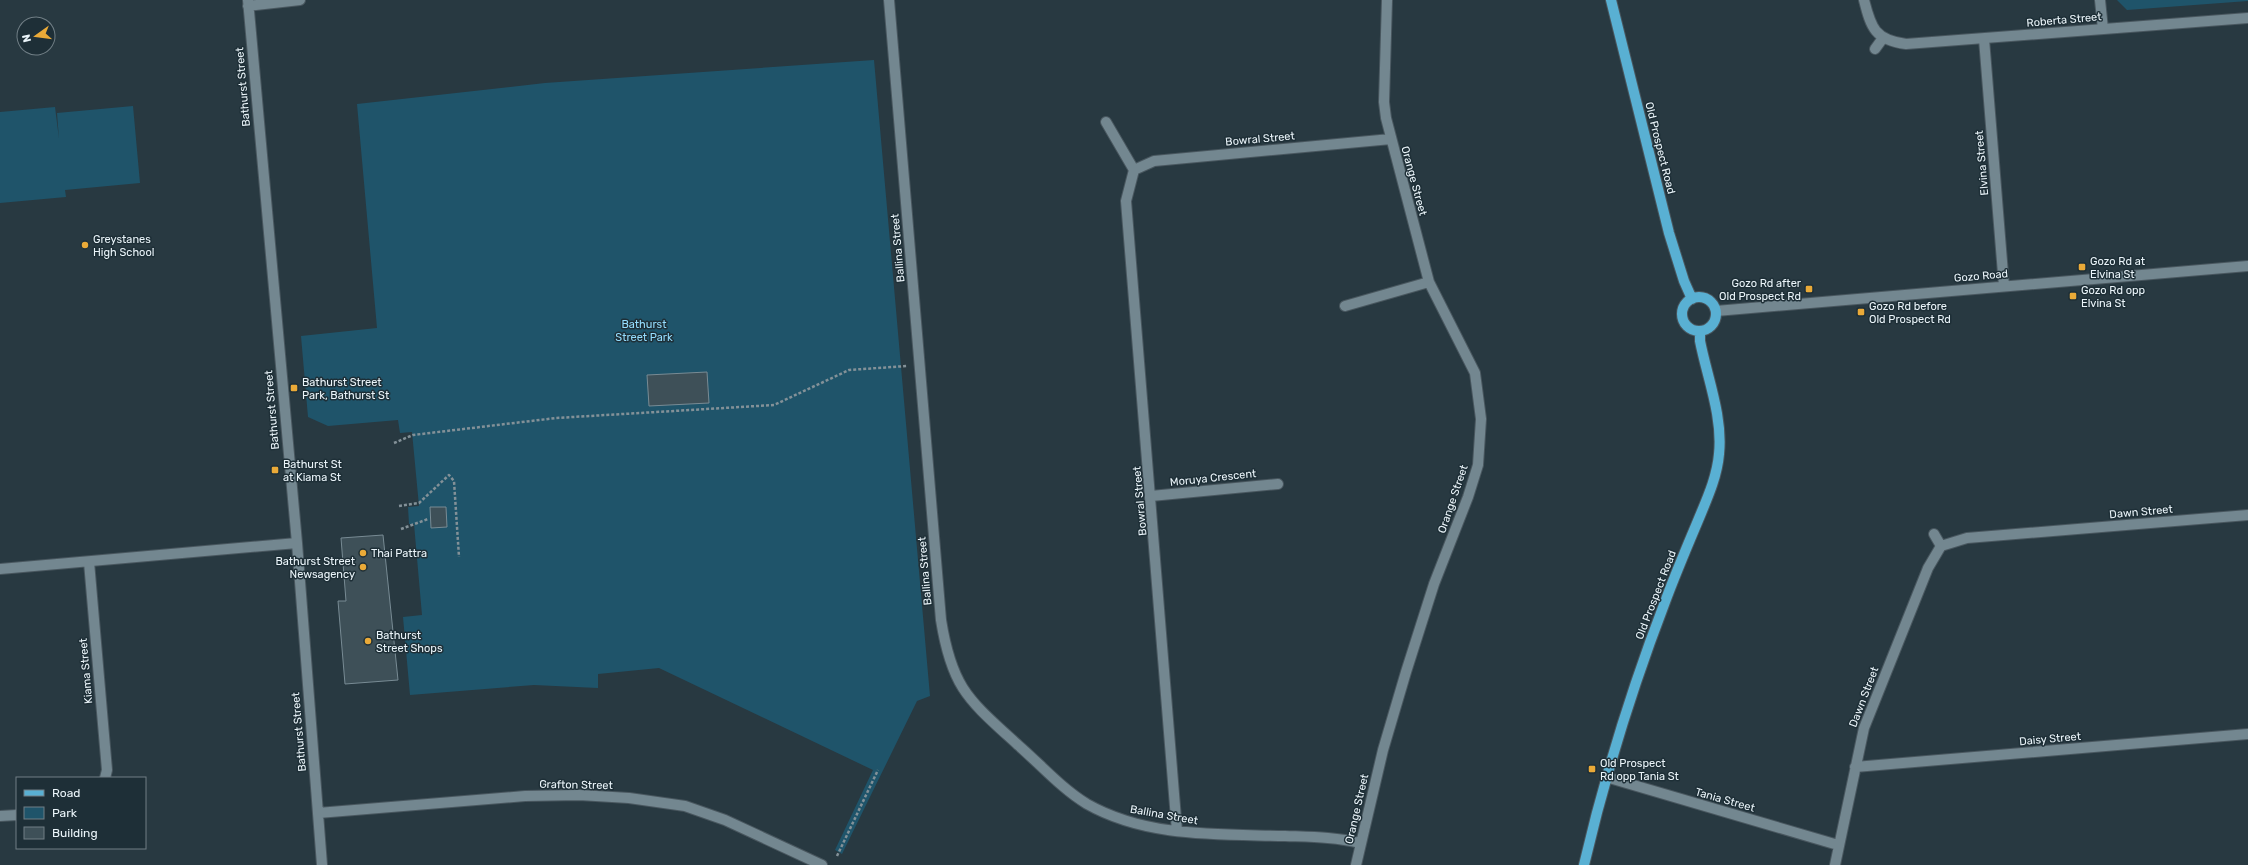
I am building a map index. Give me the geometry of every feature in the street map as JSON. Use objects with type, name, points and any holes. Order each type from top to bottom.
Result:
[{"type":"main road","name":"Old Prospect Road","points":[[1611,0],[1669,233],[1684,281],[1692,299]]},
{"type":"main road","points":[[1699,297],[1707,299],[1714,305],[1716,311],[1712,325],[1700,331],[1689,328],[1683,318],[1685,306],[1692,299],[1699,297]]},
{"type":"main road","name":"Old Prospect Road","points":[[1584,865],[1606,777],[1640,667],[1708,496],[1717,466],[1720,444],[1718,423],[1700,341],[1700,331]]},
{"type":"street","points":[[248,3],[300,0]]},
{"type":"street","name":"Ballina Street","points":[[889,0],[941,620],[952,670],[958,681],[978,708],[1076,796],[1097,809],[1123,820],[1198,834],[1337,838],[1360,843]]},
{"type":"street","name":"Orange Street","points":[[1356,865],[1383,750],[1406,672],[1434,584],[1468,497],[1478,465],[1482,419],[1475,373],[1429,282],[1391,139],[1384,102],[1387,0]]},
{"type":"street","points":[[1864,0],[1872,27],[1883,38],[1875,49]]},
{"type":"street","points":[[2100,0],[2103,29]]},
{"type":"street","name":"Bathurst Street","points":[[248,3],[297,543],[322,865]]},
{"type":"street","name":"Roberta Street","points":[[1883,38],[1906,44],[2248,18]]},
{"type":"street","name":"Elvina Street","points":[[1984,39],[2004,286]]},
{"type":"street","points":[[1106,122],[1134,170]]},
{"type":"street","name":"Bowral Street","points":[[1177,831],[1126,201],[1134,170],[1154,161],[1391,139]]},
{"type":"street","name":"Gozo Road","points":[[1716,311],[2248,266]]},
{"type":"street","points":[[1345,306],[1429,282]]},
{"type":"street","name":"Moruya Crescent","points":[[1151,496],[1278,484]]},
{"type":"street","name":"Dawn Street","points":[[1835,865],[1838,845],[1864,728],[1928,568],[1941,546],[1967,538],[2248,515]]},
{"type":"street","points":[[1934,534],[1941,546]]},
{"type":"street","points":[[0,569],[297,543]]},
{"type":"street","name":"Kiama Street","points":[[89,562],[107,770],[105,777]]},
{"type":"street","name":"Daisy Street","points":[[1855,767],[2248,734]]},
{"type":"street","name":"Tania Street","points":[[1606,777],[1838,845]]},
{"type":"street","name":"Grafton Street","points":[[318,813],[525,796],[579,795],[629,798],[685,806],[725,820],[822,865]]},
{"type":"street","points":[[0,816],[16,815]]},
{"type":"path","points":[[394,443],[413,435],[556,418],[774,405],[849,370],[920,365]]},
{"type":"path","points":[[399,506],[419,503],[449,475],[454,481],[459,557]]},
{"type":"path","points":[[402,529],[428,519]]},
{"type":"path","points":[[837,856],[878,770]]},
{"type":"green space","points":[[2117,0],[2248,0],[2248,1],[2127,10]]},
{"type":"green space","name":"Bathurst Street Park","points":[[874,60],[930,696],[917,701],[842,854],[835,850],[873,770],[659,668],[598,674],[598,688],[534,685],[410,695],[403,617],[422,615],[414,524],[409,524],[408,507],[419,506],[412,432],[400,433],[398,420],[328,426],[308,417],[301,336],[377,328],[357,104],[545,83]]},
{"type":"green space","points":[[133,106],[140,183],[65,190],[66,197],[0,203],[0,112],[55,107],[59,139],[57,113]]},
{"type":"building","points":[[707,372],[709,403],[649,406],[647,375]]},
{"type":"building","points":[[430,507],[446,507],[447,527],[431,528]]},
{"type":"building","name":"Bathurst Street Shops","points":[[383,535],[398,680],[345,684],[338,601],[346,601],[341,538]]},
{"type":"place","name":"Greystanes High School","points":[[85,245]]},
{"type":"place","name":"Gozo Rd at Elvina St","points":[[2082,267]]},
{"type":"place","name":"Gozo Rd after Old Prospect Rd","points":[[1809,289]]},
{"type":"place","name":"Gozo Rd opp Elvina St","points":[[2073,296]]},
{"type":"place","name":"Gozo Rd before Old Prospect Rd","points":[[1861,312]]},
{"type":"place","name":"Bathurst Street Park, Bathurst St","points":[[294,388]]},
{"type":"place","name":"Bathurst St at Kiama St","points":[[275,470]]},
{"type":"place","name":"Thai Pattra","points":[[363,553]]},
{"type":"place","name":"Bathurst Street Newsagency","points":[[363,567]]},
{"type":"place","name":"Bathurst Street Shops","points":[[368,641]]},
{"type":"place","name":"Old Prospect Rd opp Tania St","points":[[1592,769]]}]
